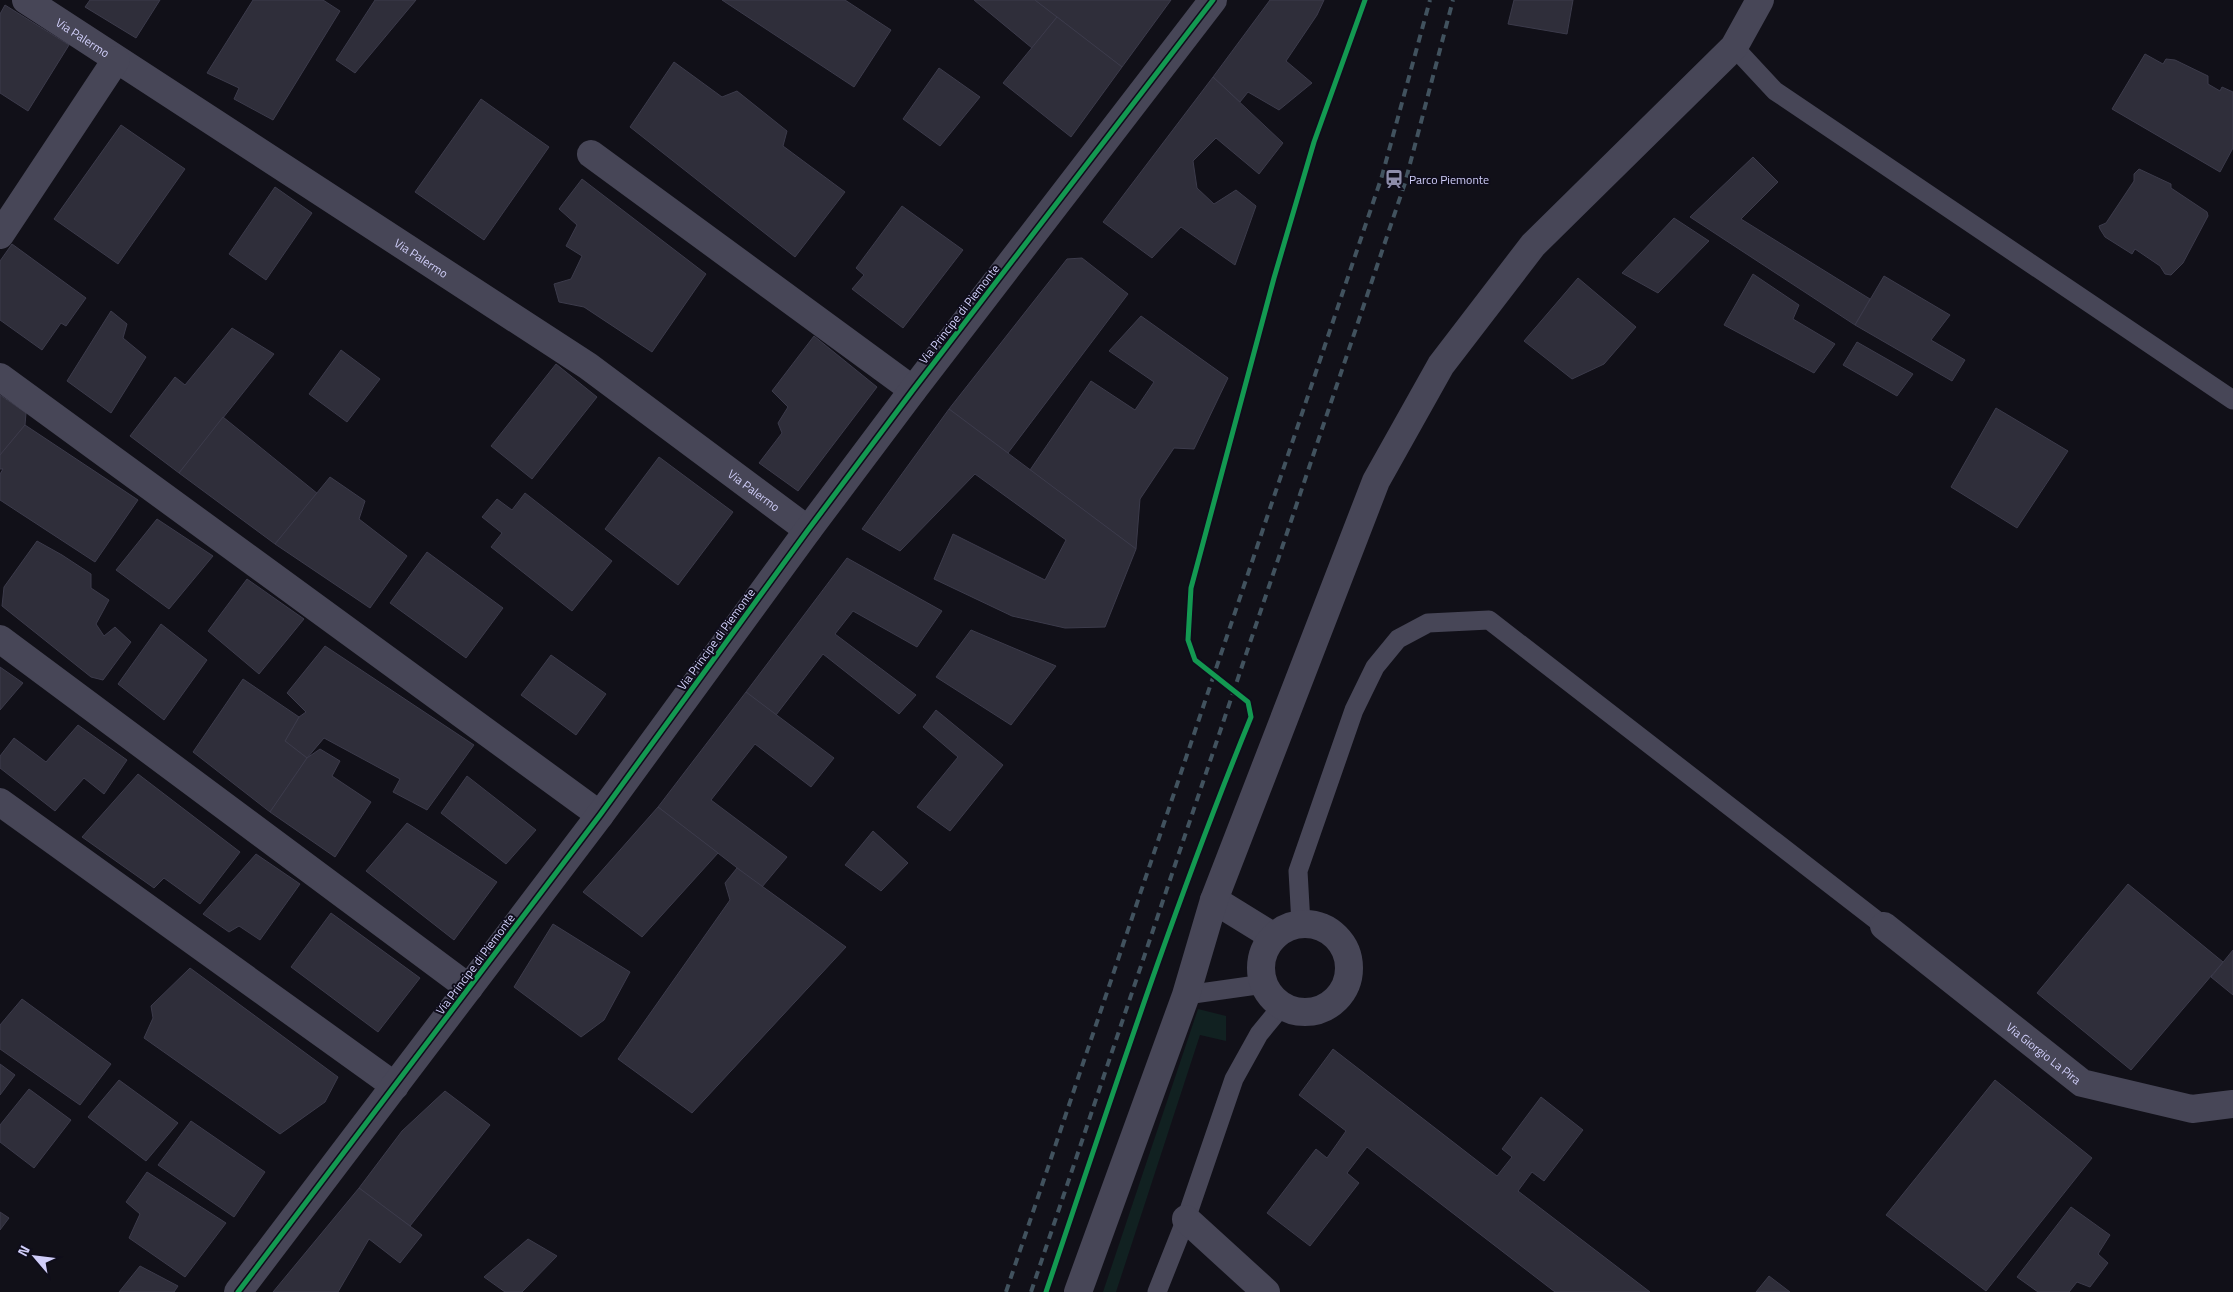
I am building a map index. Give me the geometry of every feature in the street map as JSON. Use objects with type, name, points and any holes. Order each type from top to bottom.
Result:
[{"type":"street","name":"Via Palermo","points":[[26,0],[588,366],[808,530]]},
{"type":"street","name":"Via Principe di Piemonte","points":[[238,1292],[600,815],[808,530],[913,390],[1213,0]]},
{"type":"street","points":[[1078,1292],[1186,995],[1214,900],[1376,481],[1441,365],[1532,244],[1734,47],[1760,0]]},
{"type":"street","points":[[0,235],[116,60]]},
{"type":"street","points":[[591,154],[913,390]]},
{"type":"street","points":[[0,377],[600,815]]},
{"type":"street","points":[[0,639],[469,988]]},
{"type":"street","points":[[0,802],[395,1086]]},
{"type":"street","points":[[1214,900],[1274,937]]},
{"type":"street","points":[[1301,924],[1315,925],[1327,930],[1338,939],[1346,951],[1348,964],[1348,978],[1334,1002],[1322,1009],[1309,1012],[1295,1011],[1282,1006],[1271,997],[1264,984],[1261,972],[1262,959],[1266,947],[1274,937],[1291,927],[1301,924]]},
{"type":"street","name":"Via Giorgio La Pira","points":[[1884,926],[2082,1083],[2192,1109],[2233,1104]]},
{"type":"street","points":[[1186,1219],[1266,1292]]},
{"type":"lane","points":[[1734,47],[1775,91],[2233,400]]},
{"type":"lane","points":[[1301,924],[1298,871],[1354,710],[1375,667],[1398,639],[1428,623],[1489,620],[1884,926]]},
{"type":"lane","points":[[1186,995],[1264,984]]},
{"type":"lane","points":[[1157,1292],[1186,1219],[1234,1079],[1259,1034],[1282,1006]]},
{"type":"shaded area","points":[[1198,1009],[1226,1016],[1226,1041],[1200,1035],[1116,1292],[1103,1292]]},
{"type":"building","points":[[90,0],[160,0],[136,38],[85,7]]},
{"type":"building","points":[[253,0],[323,0],[340,11],[273,120],[234,99],[239,88],[207,73]]},
{"type":"building","points":[[375,0],[416,0],[355,73],[336,60]]},
{"type":"building","points":[[722,0],[845,0],[891,30],[854,87]]},
{"type":"building","points":[[974,0],[1035,0],[1057,17],[1032,48]]},
{"type":"building","points":[[1035,0],[1171,0],[1122,67]]},
{"type":"building","points":[[1270,0],[1324,0],[1317,15],[1286,61],[1312,83],[1279,110],[1248,92],[1240,102],[1213,77]]},
{"type":"building","points":[[1514,0],[1573,0],[1567,34],[1508,24]]},
{"type":"building","points":[[5,5],[69,45],[28,111],[0,93],[0,14]]},
{"type":"building","points":[[1057,17],[1122,67],[1071,137],[1003,83]]},
{"type":"building","points":[[2145,54],[2163,64],[2166,59],[2175,60],[2208,76],[2208,84],[2220,91],[2222,87],[2233,92],[2233,148],[2220,172],[2112,109]]},
{"type":"building","points":[[674,62],[722,97],[737,91],[787,131],[783,146],[845,192],[795,257],[630,127]]},
{"type":"building","points":[[939,68],[980,97],[940,146],[903,119]]},
{"type":"building","points":[[1213,77],[1283,143],[1259,174],[1216,138],[1193,161],[1197,188],[1214,204],[1236,190],[1256,206],[1235,265],[1181,227],[1152,258],[1103,222]]},
{"type":"building","points":[[481,99],[549,147],[484,240],[415,192]]},
{"type":"building","points":[[121,125],[185,169],[118,264],[54,219]]},
{"type":"building","points":[[1753,157],[1778,182],[1741,219],[1870,299],[1855,325],[1690,217]]},
{"type":"building","points":[[2139,169],[2171,184],[2171,188],[2207,212],[2208,216],[2183,263],[2171,275],[2165,274],[2160,266],[2135,249],[2132,254],[2105,237],[2099,226],[2106,223],[2134,181],[2134,174]]},
{"type":"building","points":[[582,179],[706,274],[652,352],[584,307],[559,302],[554,284],[571,279],[582,256],[566,246],[577,225],[559,209]]},
{"type":"building","points":[[275,187],[312,213],[266,280],[229,254]]},
{"type":"building","points":[[902,206],[963,250],[903,328],[852,289],[864,275],[856,268]]},
{"type":"building","points":[[1674,218],[1709,241],[1658,293],[1622,273]]},
{"type":"building","points":[[12,244],[86,298],[66,326],[61,323],[42,350],[0,320],[0,261]]},
{"type":"building","points":[[1082,258],[1128,294],[1008,453],[949,409],[1067,259]]},
{"type":"building","points":[[1753,274],[1799,305],[1793,319],[1835,344],[1814,373],[1724,325]]},
{"type":"building","points":[[1884,276],[1950,315],[1931,340],[1965,360],[1952,381],[1855,325]]},
{"type":"building","points":[[1578,278],[1636,327],[1604,364],[1572,379],[1524,341]]},
{"type":"building","points":[[111,311],[127,324],[123,338],[146,357],[111,413],[67,381]]},
{"type":"building","points":[[1141,316],[1228,378],[1194,449],[1174,448],[1140,499],[1136,549],[1030,470],[1091,381],[1135,410],[1154,382],[1109,351]]},
{"type":"building","points":[[232,328],[274,354],[179,473],[130,436],[175,377],[185,385]]},
{"type":"building","points":[[814,336],[877,387],[798,491],[759,463],[782,433],[778,423],[788,407],[772,391]]},
{"type":"building","points":[[1857,342],[1913,374],[1897,396],[1843,365]]},
{"type":"building","points":[[341,350],[380,379],[347,422],[309,394]]},
{"type":"building","points":[[556,364],[597,397],[532,479],[491,446]]},
{"type":"building","points":[[0,395],[26,413],[25,425],[0,455]]},
{"type":"building","points":[[1996,408],[2068,451],[2017,528],[1951,487]]},
{"type":"building","points":[[949,409],[1136,549],[1105,627],[1065,628],[1012,616],[934,579],[953,534],[1045,580],[1066,540],[975,474],[900,551],[862,529]]},
{"type":"building","points":[[223,417],[318,494],[275,544],[179,473]]},
{"type":"building","points":[[25,425],[138,500],[95,562],[0,500],[0,474],[3,469],[0,469],[0,455]]},
{"type":"building","points":[[659,457],[733,512],[678,585],[605,529]]},
{"type":"building","points":[[330,477],[365,501],[359,519],[407,556],[370,608],[275,544]]},
{"type":"building","points":[[525,493],[612,561],[572,611],[491,547],[502,533],[482,517],[497,499],[512,510]]},
{"type":"building","points":[[157,519],[213,556],[169,609],[116,570]]},
{"type":"building","points":[[37,541],[91,574],[91,588],[109,600],[96,624],[104,636],[115,627],[131,642],[103,680],[91,677],[2,606],[4,587]]},
{"type":"building","points":[[427,552],[503,608],[466,658],[390,603]]},
{"type":"building","points":[[847,558],[942,611],[917,647],[853,611],[835,634],[916,695],[899,714],[823,654],[776,715],[746,692]]},
{"type":"building","points":[[247,579],[304,619],[259,674],[208,631]]},
{"type":"building","points":[[161,624],[207,660],[164,720],[118,684]]},
{"type":"building","points":[[971,630],[1056,666],[1011,725],[936,677]]},
{"type":"building","points":[[325,646],[474,745],[427,810],[393,792],[400,779],[324,738],[307,758],[285,741],[299,717],[306,712],[287,693]]},
{"type":"building","points":[[551,655],[606,694],[576,735],[521,695]]},
{"type":"building","points":[[0,667],[23,683],[0,710]]},
{"type":"building","points":[[243,679],[299,717],[285,741],[307,758],[270,812],[193,752]]},
{"type":"building","points":[[746,692],[834,758],[811,787],[755,744],[711,800],[787,857],[762,887],[658,807]]},
{"type":"building","points":[[936,710],[1003,765],[950,831],[917,807],[958,757],[923,727]]},
{"type":"building","points":[[78,725],[127,760],[104,794],[84,778],[55,811],[0,768],[0,756],[14,738],[46,762]]},
{"type":"building","points":[[320,749],[340,761],[332,776],[371,802],[335,857],[270,812],[307,758]]},
{"type":"building","points":[[138,774],[240,852],[200,904],[164,878],[154,888],[82,837]]},
{"type":"building","points":[[467,776],[536,830],[506,864],[441,813]]},
{"type":"building","points":[[658,807],[718,853],[642,937],[583,892]]},
{"type":"building","points":[[407,823],[497,882],[454,940],[366,871]]},
{"type":"building","points":[[873,831],[908,863],[881,891],[845,865]]},
{"type":"building","points":[[256,854],[300,884],[260,940],[239,926],[229,932],[203,914]]},
{"type":"building","points":[[737,868],[846,947],[692,1113],[618,1059],[730,900],[725,883]]},
{"type":"building","points":[[2128,884],[2223,962],[2131,1070],[2037,993]]},
{"type":"building","points":[[331,913],[420,978],[378,1032],[291,967]]},
{"type":"building","points":[[553,924],[630,972],[604,1020],[581,1037],[514,987]]},
{"type":"building","points":[[2233,950],[2233,995],[2211,977]]},
{"type":"building","points":[[190,968],[338,1077],[325,1102],[280,1134],[144,1038],[153,1018],[151,1006]]},
{"type":"building","points":[[22,999],[111,1064],[80,1105],[0,1049],[0,1025]]},
{"type":"building","points":[[1333,1049],[1497,1176],[1512,1157],[1502,1149],[1541,1097],[1583,1130],[1544,1181],[1532,1172],[1518,1191],[1650,1292],[1555,1292],[1367,1147],[1347,1173],[1359,1183],[1310,1246],[1267,1213],[1316,1149],[1327,1158],[1346,1131],[1299,1095]]},
{"type":"building","points":[[0,1064],[15,1075],[0,1095]]},
{"type":"building","points":[[119,1080],[178,1123],[146,1161],[88,1117]]},
{"type":"building","points":[[1995,1080],[2092,1158],[1986,1291],[1886,1215]]},
{"type":"building","points":[[29,1089],[71,1120],[34,1168],[0,1142],[0,1125]]},
{"type":"building","points":[[445,1091],[490,1125],[410,1226],[359,1188],[402,1131]]},
{"type":"building","points":[[191,1121],[265,1172],[234,1217],[158,1165]]},
{"type":"building","points":[[147,1172],[226,1223],[185,1277],[129,1238],[140,1214],[126,1202]]},
{"type":"building","points":[[359,1188],[422,1235],[400,1263],[369,1239],[338,1292],[273,1292]]},
{"type":"building","points":[[2071,1207],[2110,1235],[2098,1254],[2108,1263],[2090,1287],[2077,1282],[2069,1292],[2038,1292],[2017,1277]]},
{"type":"building","points":[[0,1212],[9,1218],[0,1230]]},
{"type":"building","points":[[528,1239],[557,1256],[522,1292],[505,1292],[484,1277]]},
{"type":"building","points":[[140,1266],[178,1286],[174,1292],[119,1292]]},
{"type":"building","points":[[1769,1276],[1790,1292],[1756,1292]]},
{"type":"railway","points":[[1006,1292],[1382,176],[1430,0]]},
{"type":"railway","points":[[1031,1292],[1405,183],[1453,0]]},
{"type":"cycle path","points":[[238,1292],[600,815],[808,530],[913,390],[1213,0]]},
{"type":"cycle path","points":[[1046,1292],[1169,931],[1251,717],[1248,702],[1195,660],[1188,640],[1191,588],[1274,278],[1314,142],[1365,0]]},
{"type":"place","name":"Parco Piemonte","points":[[1394,179]]}]
